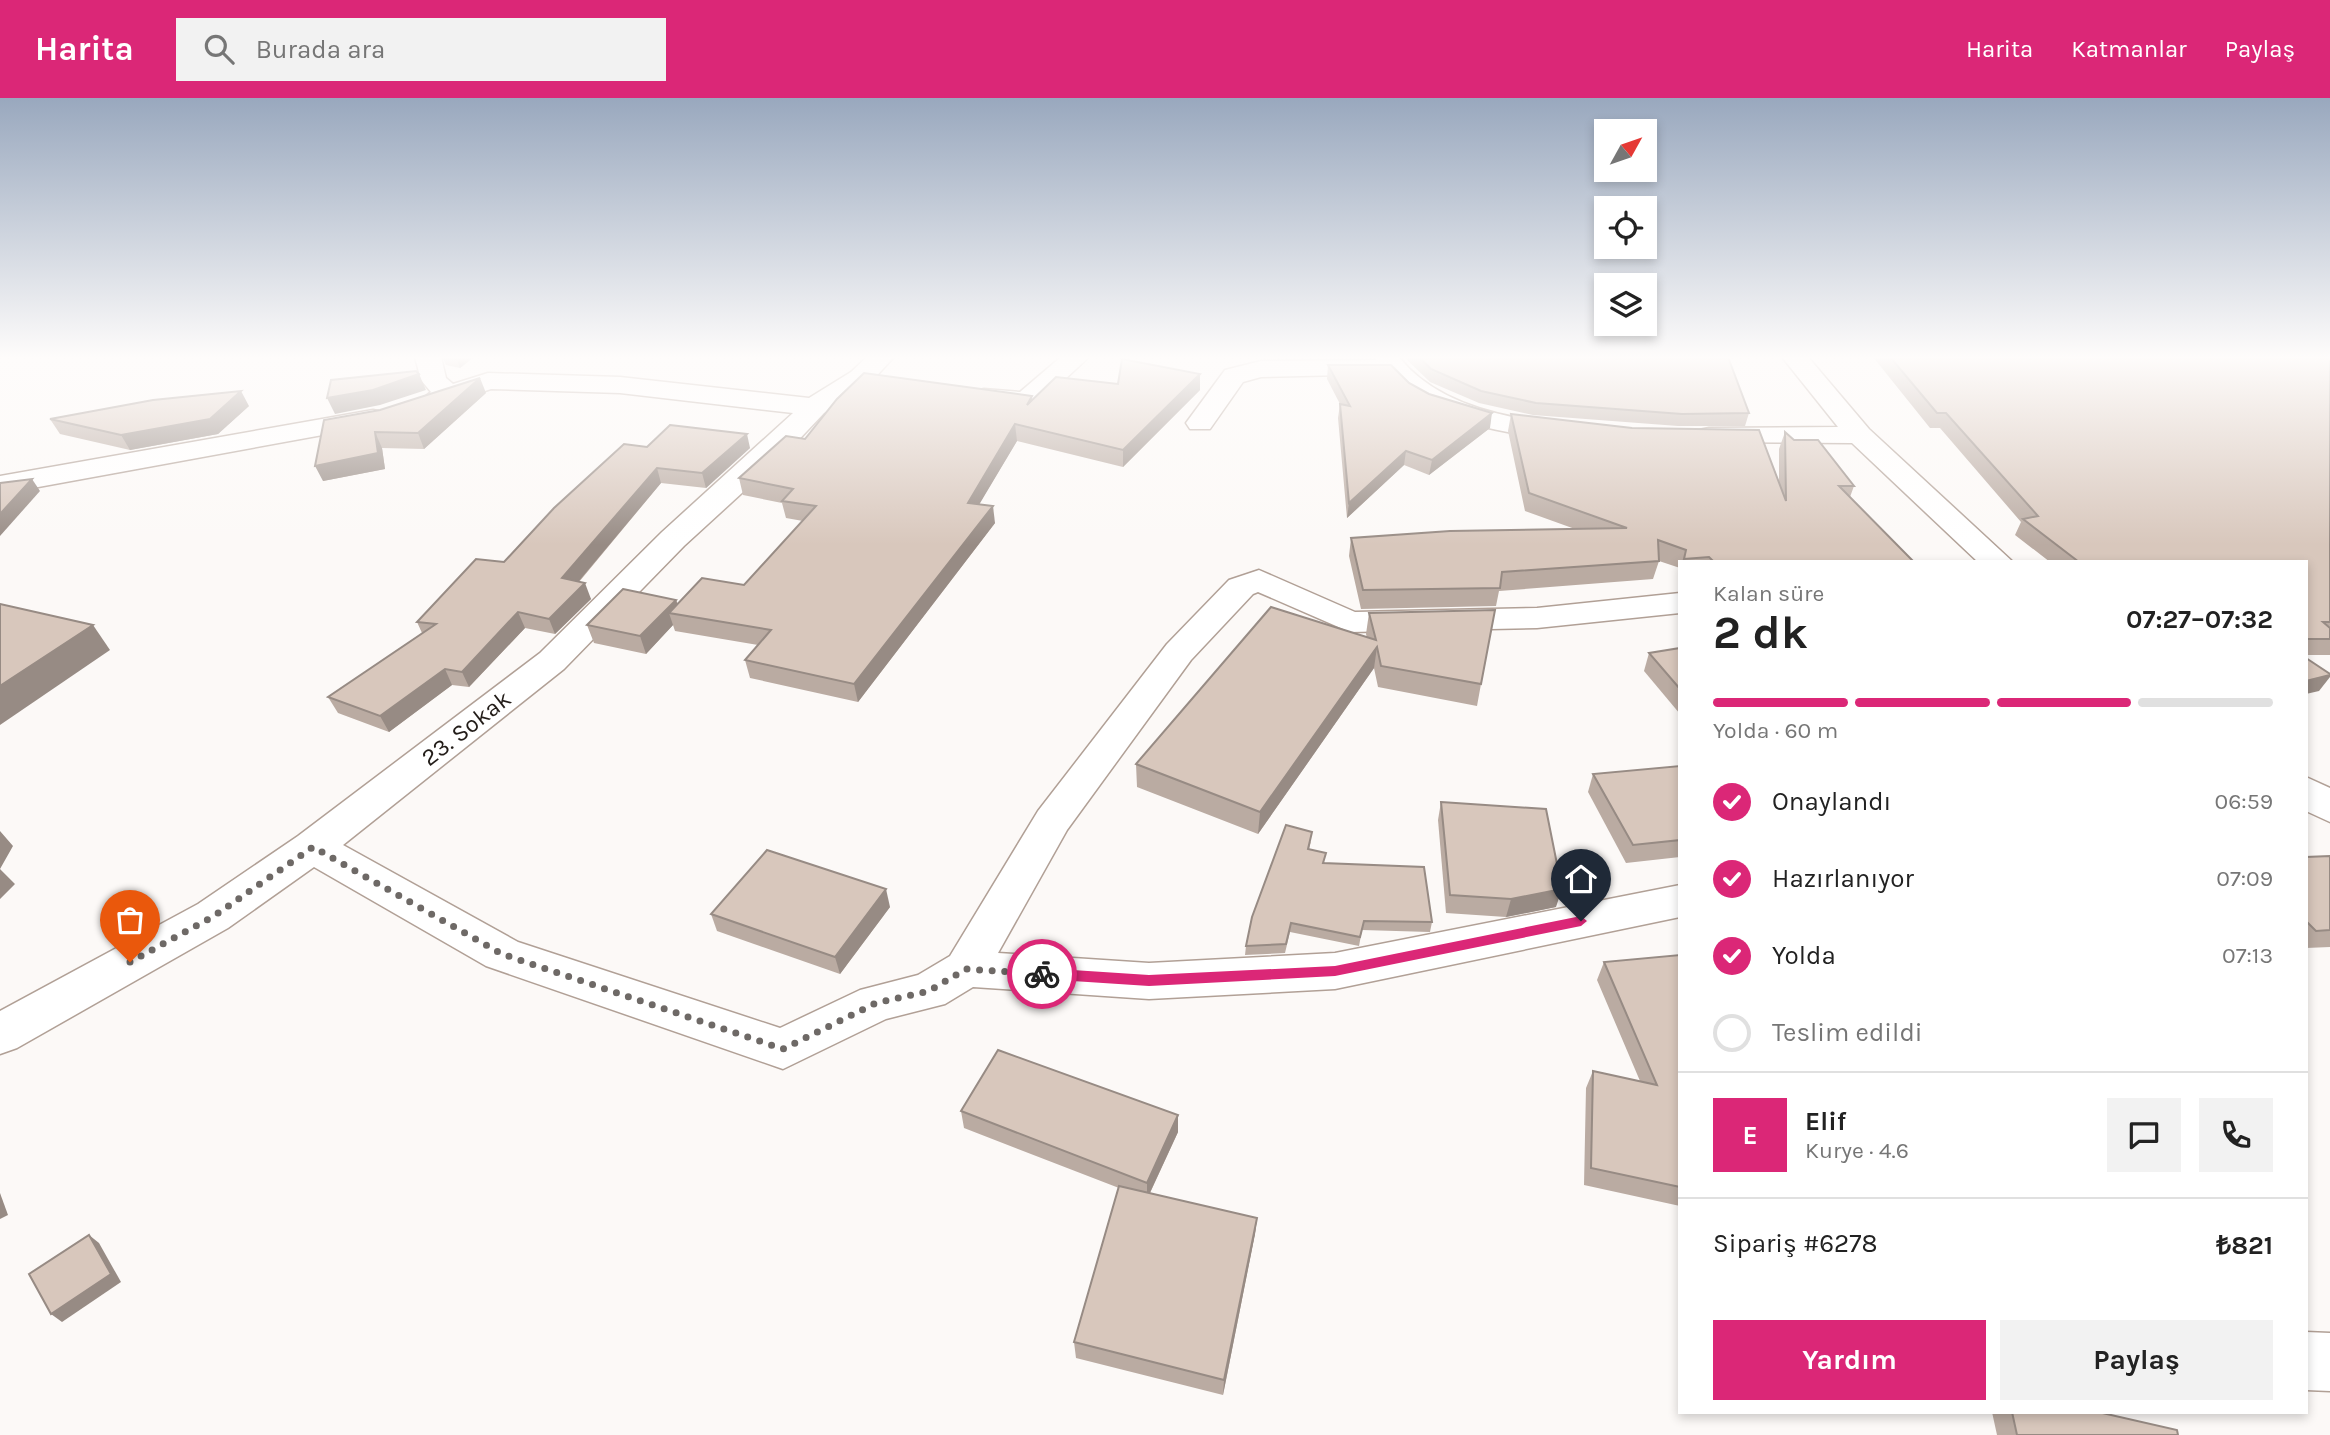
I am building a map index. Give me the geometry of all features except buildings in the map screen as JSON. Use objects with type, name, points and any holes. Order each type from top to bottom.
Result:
[{"type":"street","points":[[0,485],[261,440],[359,419]]},
{"type":"street","name":"23. Sokak","points":[[0,1034],[214,916],[313,847],[552,661],[673,539],[780,443],[802,419]]},
{"type":"street","points":[[1200,423],[1203,419]]},
{"type":"street","points":[[1502,419],[1549,431],[1588,432]]},
{"type":"street","points":[[1846,419],[1859,435],[1995,560]]},
{"type":"street","points":[[1679,436],[1859,435]]},
{"type":"street","points":[[313,847],[502,954],[783,1049],[876,1003],[929,991],[966,969],[1052,821],[1179,652],[1241,587],[1259,580],[1350,622],[1537,618],[1678,603]]},
{"type":"street","points":[[2308,792],[2330,808]]},
{"type":"street","points":[[966,969],[1149,981],[1335,971],[1678,901]]},
{"type":"street","points":[[2308,1361],[2330,1363]]},
{"type":"way so far","points":[[130,962],[214,916],[313,847],[502,954],[783,1049],[876,1003],[929,991],[966,969],[1042,974]]},
{"type":"route","points":[[1042,974],[1149,981],[1335,971],[1581,921]]}]
